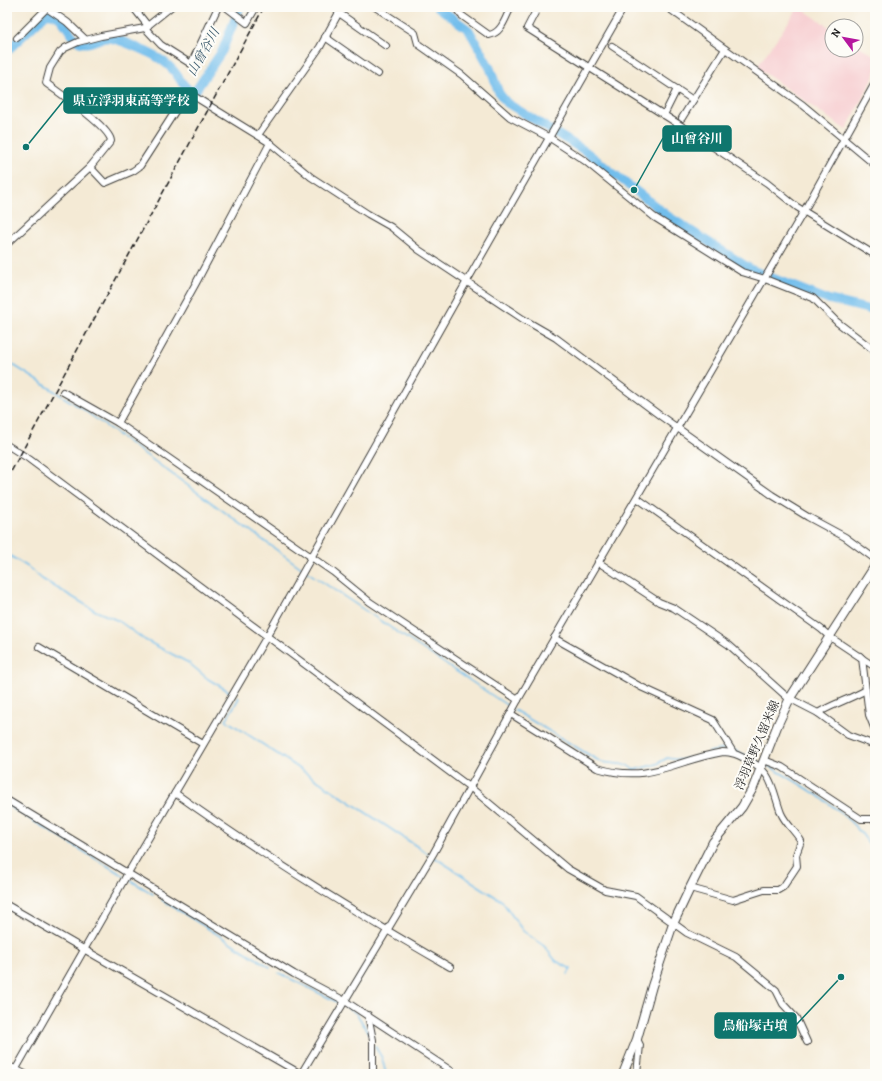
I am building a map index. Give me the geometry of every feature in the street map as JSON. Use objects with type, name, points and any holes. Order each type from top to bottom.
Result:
[{"type":"main road","name":"浮羽草野久留米線","points":[[623,1074],[637,1039],[652,986],[673,924],[690,888],[713,842],[747,799],[790,698],[875,566]]},
{"type":"street","points":[[17,38],[46,7],[67,22],[81,41]]},
{"type":"street","points":[[133,7],[146,27],[161,45],[191,64],[218,7]]},
{"type":"street","points":[[226,7],[247,23],[256,7]]},
{"type":"street","points":[[375,7],[415,33],[418,44],[462,75],[510,116],[552,134],[654,217],[742,272],[766,277],[813,298],[837,322],[875,351]]},
{"type":"street","points":[[455,7],[461,15],[489,36],[495,34],[499,30],[511,7]]},
{"type":"street","points":[[538,7],[527,28],[664,115],[748,170],[804,211],[875,255]]},
{"type":"street","points":[[14,1072],[128,873],[267,636],[467,281],[624,7]]},
{"type":"street","points":[[667,7],[803,105],[846,139],[875,165]]},
{"type":"street","points":[[7,244],[90,168],[109,145],[110,137],[93,119],[46,83],[50,68],[60,52],[81,41],[146,27],[168,8]]},
{"type":"street","points":[[258,134],[325,37],[340,10],[386,46]]},
{"type":"street","points":[[325,37],[378,74]]},
{"type":"street","points":[[612,46],[693,100]]},
{"type":"street","points":[[682,118],[725,49]]},
{"type":"street","points":[[7,906],[301,1074],[471,788],[518,700],[846,139],[875,83]]},
{"type":"street","points":[[664,115],[677,89]]},
{"type":"street","points":[[90,168],[105,183],[133,171],[146,159],[185,96],[192,95],[258,134],[311,177],[391,227],[419,250],[523,319],[556,338],[772,495],[808,517],[845,536],[875,559]]},
{"type":"street","points":[[118,423],[196,283],[270,143]]},
{"type":"street","points":[[63,392],[118,423],[311,559],[345,581],[370,602],[518,700]]},
{"type":"street","points":[[7,445],[471,788],[568,869],[605,890],[636,896],[673,924],[695,937],[736,957],[776,990],[783,1004],[796,1018],[807,1042]]},
{"type":"street","points":[[637,498],[821,629],[830,637],[860,655],[875,667]]},
{"type":"street","points":[[598,562],[659,602],[674,608],[729,645],[790,698],[818,713],[848,735],[875,745]]},
{"type":"street","points":[[554,638],[641,687],[713,720],[733,752]]},
{"type":"street","points":[[39,647],[203,744]]},
{"type":"street","points":[[860,655],[862,658],[869,715],[875,730]]},
{"type":"street","points":[[818,713],[832,704],[855,696],[866,690]]},
{"type":"street","points":[[511,714],[597,768],[612,772],[646,773],[714,754],[733,752],[782,767],[861,819],[875,818]]},
{"type":"street","points":[[690,888],[733,900],[764,890],[778,890],[783,887],[794,872],[797,866],[796,855],[801,841],[782,815],[773,786],[763,762]]},
{"type":"street","points":[[175,793],[223,828],[387,931],[450,967]]},
{"type":"street","points":[[7,800],[344,1004],[368,1015],[456,1074]]},
{"type":"street","points":[[368,1015],[373,1040],[373,1074]]},
{"type":"street","points":[[637,1039],[640,1045],[637,1074]]},
{"type":"street","points":[[7,1064],[14,1072]]},
{"type":"street","points":[[14,1072],[18,1070],[25,1074]]},
{"type":"shaded area","points":[[799,7],[824,24],[824,58],[864,58],[864,49],[875,56],[875,74],[846,130],[759,69],[759,64]]},
{"type":"waterway","name":"山曾谷川","points":[[7,51],[46,14],[52,14],[61,19],[73,37],[81,42],[88,43],[102,38],[111,38],[127,43],[154,56],[171,68],[185,86],[194,93],[222,51],[240,7]]},
{"type":"waterway","name":"山曾谷川","points":[[438,7],[469,30],[490,68],[499,93],[507,103],[585,151],[668,216],[752,270],[823,298],[875,311]]},
{"type":"waterway","points":[[194,93],[209,102]]},
{"type":"waterway","points":[[7,361],[81,408],[303,569]]},
{"type":"waterway","points":[[7,554],[28,567],[42,579],[96,611],[119,621],[145,640],[189,663],[208,679],[230,692]]},
{"type":"waterway","points":[[306,571],[511,708]]},
{"type":"waterway","points":[[237,696],[239,698],[226,720],[430,855]]},
{"type":"waterway","points":[[514,710],[601,762],[627,765],[634,770],[657,764],[667,758],[680,760],[688,758]]},
{"type":"waterway","points":[[709,752],[728,748]]},
{"type":"waterway","points":[[734,750],[759,762]]},
{"type":"waterway","points":[[765,764],[811,791],[841,813],[855,826],[875,854]]},
{"type":"waterway","points":[[7,805],[124,876]]},
{"type":"waterway","points":[[434,857],[502,901],[523,931],[544,946],[556,961],[571,969],[568,974]]},
{"type":"waterway","points":[[130,880],[153,894]]},
{"type":"waterway","points":[[162,900],[270,967]]},
{"type":"waterway","points":[[279,973],[341,1004]]},
{"type":"waterway","points":[[345,1006],[357,1014],[369,1034]]},
{"type":"waterway","points":[[375,1046],[382,1058],[386,1074]]},
{"type":"railway","points":[[7,479],[264,7]]},
{"type":"place","name":"県立浮羽東高等学校","points":[[26,147]]},
{"type":"place","name":"山曾谷川","points":[[634,190]]},
{"type":"place","name":"鳥船塚古墳","points":[[841,977]]}]
